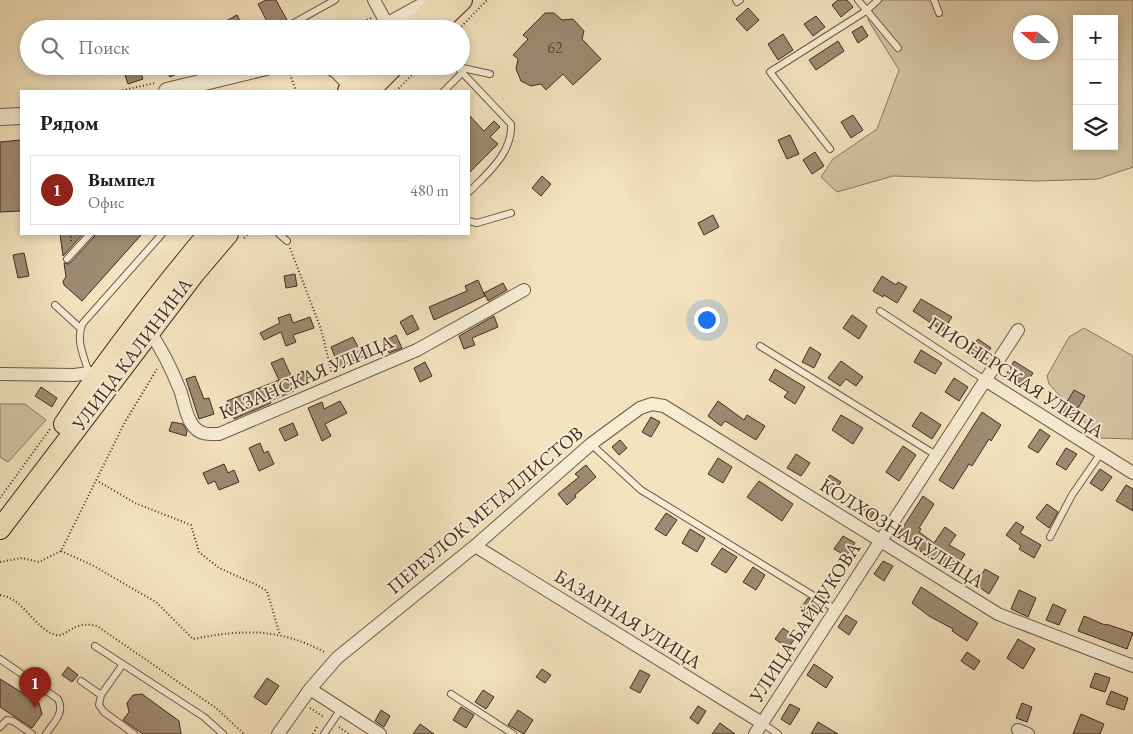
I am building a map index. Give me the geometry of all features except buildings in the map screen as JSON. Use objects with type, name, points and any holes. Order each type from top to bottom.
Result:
[{"type":"main road","points":[[421,20],[441,0]]},
{"type":"main road","points":[[441,20],[462,0]]},
{"type":"main road","points":[[357,90],[368,75]]},
{"type":"main road","points":[[357,90],[380,75]]},
{"type":"main road","name":"УЛИЦА КАЛИНИНА","points":[[32,471],[92,375],[207,235]]},
{"type":"main road","name":"УЛИЦА КАЛИНИНА","points":[[32,471],[149,332],[227,235]]},
{"type":"main road","points":[[0,513],[32,471]]},
{"type":"main road","points":[[0,528],[32,471]]},
{"type":"street","points":[[374,0],[381,20]]},
{"type":"street","points":[[389,20],[434,0]]},
{"type":"street","points":[[171,90],[233,75]]},
{"type":"street","points":[[342,75],[357,90]]},
{"type":"street","points":[[0,117],[20,116]]},
{"type":"street","name":"КАЗАНСКАЯ УЛИЦА","points":[[149,332],[165,357],[192,425],[199,432],[219,434],[417,350],[524,290]]},
{"type":"street","name":"УЛИЦА БАЙДУКОВА","points":[[758,729],[1018,330]]},
{"type":"street","points":[[0,374],[92,375]]},
{"type":"street","name":"ПИОНЕРСКАЯ УЛИЦА","points":[[985,380],[1133,473]]},
{"type":"street","name":"ПЕРЕУЛОК МЕТАЛЛИСТОВ","points":[[278,734],[310,689],[336,658],[475,546],[591,444],[640,408],[652,404],[664,406]]},
{"type":"street","name":"КОЛХОЗНАЯ УЛИЦА","points":[[664,406],[998,614],[1133,666]]},
{"type":"street","name":"БАЗАРНАЯ УЛИЦА","points":[[475,546],[758,729]]},
{"type":"street","points":[[310,689],[380,734]]},
{"type":"lane","points":[[299,20],[335,0]]},
{"type":"lane","points":[[736,0],[738,2],[740,0]]},
{"type":"lane","points":[[858,0],[898,48]]},
{"type":"lane","points":[[830,149],[770,72],[866,11],[878,0]]},
{"type":"lane","points":[[934,0],[939,13]]},
{"type":"lane","points":[[470,70],[490,74]]},
{"type":"lane","points":[[445,90],[460,75]]},
{"type":"lane","points":[[464,75],[511,124],[512,134],[507,148],[496,163],[470,191]]},
{"type":"lane","points":[[470,221],[477,223],[510,213]]},
{"type":"lane","points":[[68,259],[89,235]]},
{"type":"lane","points":[[92,375],[79,340],[80,328],[161,235]]},
{"type":"lane","points":[[280,235],[287,241]]},
{"type":"lane","points":[[55,305],[80,328]]},
{"type":"lane","name":"ПИОНЕРСКАЯ УЛИЦА","points":[[880,311],[985,380]]},
{"type":"lane","points":[[760,346],[936,455]]},
{"type":"lane","points":[[591,444],[642,490],[835,609]]},
{"type":"lane","points":[[1050,537],[1072,495],[1101,453]]},
{"type":"lane","points":[[95,646],[204,717],[223,734]]},
{"type":"lane","points":[[0,659],[58,699],[62,706],[60,714],[46,734]]},
{"type":"lane","points":[[123,664],[101,695],[99,705],[104,712],[134,734]]},
{"type":"lane","points":[[81,681],[101,695]]},
{"type":"lane","points":[[451,694],[503,731],[513,734]]},
{"type":"lane","points":[[324,734],[341,709]]},
{"type":"lane","points":[[0,727],[7,720],[13,721],[32,734]]},
{"type":"lane","points":[[758,729],[778,734]]},
{"type":"path","points":[[468,20],[487,0]]},
{"type":"path","points":[[290,75],[296,90]]},
{"type":"path","points":[[397,90],[412,75]]},
{"type":"path","points":[[287,241],[296,260],[321,329],[335,384]]},
{"type":"path","points":[[0,562],[22,558],[39,562],[61,551],[125,422],[165,357]]},
{"type":"path","points":[[0,498],[32,471]]},
{"type":"path","points":[[96,480],[134,503],[191,525],[199,552],[219,568],[257,584],[267,591],[280,635]]},
{"type":"path","points":[[61,551],[92,565],[156,602],[193,639],[227,632],[267,632],[308,644],[336,658]]},
{"type":"shaded area","points":[[875,0],[1133,0],[1133,167],[1098,179],[1038,181],[893,176],[837,192],[821,177],[833,159],[877,129],[899,70],[868,20]]},
{"type":"shaded area","points":[[1084,328],[1133,356],[1133,439],[1099,438],[1049,384],[1047,376],[1069,337]]},
{"type":"shaded area","points":[[0,404],[25,404],[46,420],[8,462],[0,457]]},
{"type":"place","name":"Вымпел","points":[[35,708]]}]
